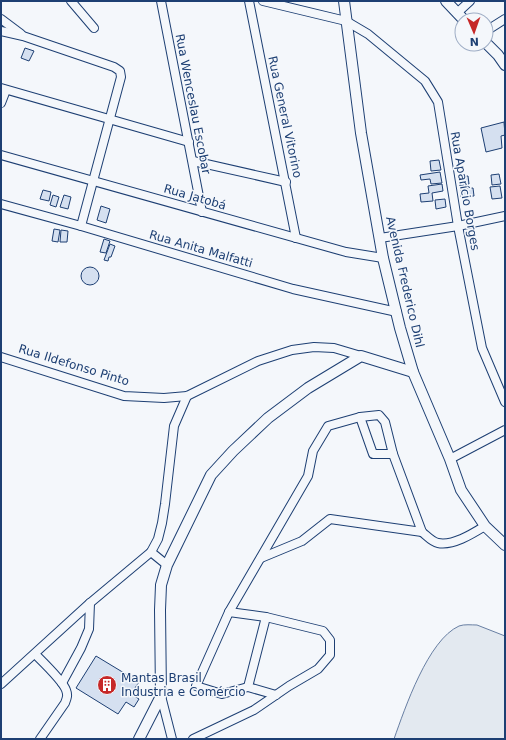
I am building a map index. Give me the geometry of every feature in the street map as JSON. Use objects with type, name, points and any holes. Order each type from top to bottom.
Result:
[{"type":"main road","name":"Avenida Frederico Dihl","points":[[344,1],[361,133],[383,258],[413,372],[450,459],[461,490],[485,526],[505,545]]},
{"type":"main road","points":[[446,1],[457,12]]},
{"type":"main road","points":[[494,51],[505,66]]},
{"type":"main road","points":[[139,739],[161,696],[161,584],[167,565],[211,476],[233,451],[268,418],[308,388],[361,356]]},
{"type":"main road","name":"Rua Ildefonso Pinto","points":[[361,356],[413,372]]},
{"type":"street","points":[[71,1],[94,28]]},
{"type":"street","name":"Rua Wenceslau Escobar","points":[[161,1],[176,81],[190,142],[202,212]]},
{"type":"street","name":"Rua General Vitorino","points":[[249,1],[296,238]]},
{"type":"street","name":"Rua Aparício Borges","points":[[264,1],[346,21],[368,34],[425,81],[438,102],[458,226],[482,348],[505,402]]},
{"type":"street","points":[[463,12],[470,1]]},
{"type":"street","points":[[1,19],[23,36]]},
{"type":"street","points":[[494,26],[505,19]]},
{"type":"street","points":[[1,31],[23,36],[114,67],[120,71],[121,77],[81,226]]},
{"type":"street","points":[[1,103],[3,89],[190,142]]},
{"type":"street","name":"Rua Jatobá","points":[[1,155],[346,252],[383,258]]},
{"type":"street","points":[[193,161],[286,182]]},
{"type":"street","name":"Rua Anita Malfatti","points":[[1,204],[81,226],[293,289],[396,312]]},
{"type":"street","points":[[380,238],[458,226],[505,216]]},
{"type":"street","name":"Rua Ildefonso Pinto","points":[[1,357],[124,396],[164,398],[187,396],[258,361],[292,350],[314,347],[334,348],[361,356]]},
{"type":"street","points":[[1,684],[90,603],[151,552],[158,539],[162,523],[174,426],[187,396]]},
{"type":"street","points":[[276,695],[248,687],[222,694],[196,686],[229,612],[308,476],[313,451],[328,426],[360,416],[379,415],[385,422],[393,454],[422,532],[430,539],[438,543],[462,540],[485,526]]},
{"type":"street","points":[[360,416],[373,454],[393,454]]},
{"type":"street","points":[[450,459],[505,430]]},
{"type":"street","points":[[261,558],[302,541],[330,518],[422,532]]},
{"type":"street","points":[[151,552],[167,565]]},
{"type":"street","points":[[62,683],[81,648],[89,629],[90,603]]},
{"type":"street","points":[[193,739],[254,710],[289,686],[318,669],[330,655],[330,640],[323,631],[266,617],[229,612]]},
{"type":"street","points":[[248,687],[266,617]]},
{"type":"street","points":[[35,654],[62,683],[66,689],[67,696],[65,703],[40,739]]},
{"type":"street","points":[[161,696],[172,739]]},
{"type":"shaded area","points":[[477,625],[505,636],[505,739],[394,739],[411,693],[437,645],[459,626]]},
{"type":"building","points":[[25,48],[34,51],[29,61],[21,58]]},
{"type":"building","points":[[504,122],[505,135],[501,136],[502,148],[486,152],[481,128]]},
{"type":"building","points":[[439,160],[441,170],[431,171],[430,161]]},
{"type":"building","points":[[440,172],[442,183],[431,184],[430,179],[421,180],[420,175]]},
{"type":"building","points":[[499,174],[501,184],[492,185],[491,175]]},
{"type":"building","points":[[468,176],[469,184],[460,186],[459,177]]},
{"type":"building","points":[[442,184],[443,191],[432,193],[433,201],[421,202],[420,194],[429,193],[428,186]]},
{"type":"building","points":[[500,186],[502,198],[492,199],[490,187]]},
{"type":"building","points":[[473,188],[474,196],[461,197],[461,189]]},
{"type":"building","points":[[43,190],[51,192],[49,201],[40,199]]},
{"type":"building","points":[[53,195],[59,197],[56,207],[50,205]]},
{"type":"building","points":[[64,195],[71,197],[68,209],[60,207]]},
{"type":"building","points":[[445,199],[446,207],[436,209],[435,200]]},
{"type":"building","points":[[101,206],[110,209],[106,223],[97,220]]},
{"type":"building","points":[[54,229],[60,230],[58,242],[52,241]]},
{"type":"building","points":[[61,230],[68,231],[67,242],[60,242]]},
{"type":"building","points":[[104,239],[110,241],[106,253],[100,252]]},
{"type":"building","points":[[110,244],[115,246],[108,261],[104,260]]},
{"type":"building","points":[[90,267],[96,270],[99,276],[96,282],[90,285],[84,282],[81,276],[84,270]]},
{"type":"building","name":"Mantas Brasil Industria e Comércio","points":[[96,656],[139,682],[131,694],[139,699],[134,707],[126,702],[118,714],[76,688]]},
{"type":"place","name":"Mantas Brasil Industria e Comércio","points":[[107,685]]}]
